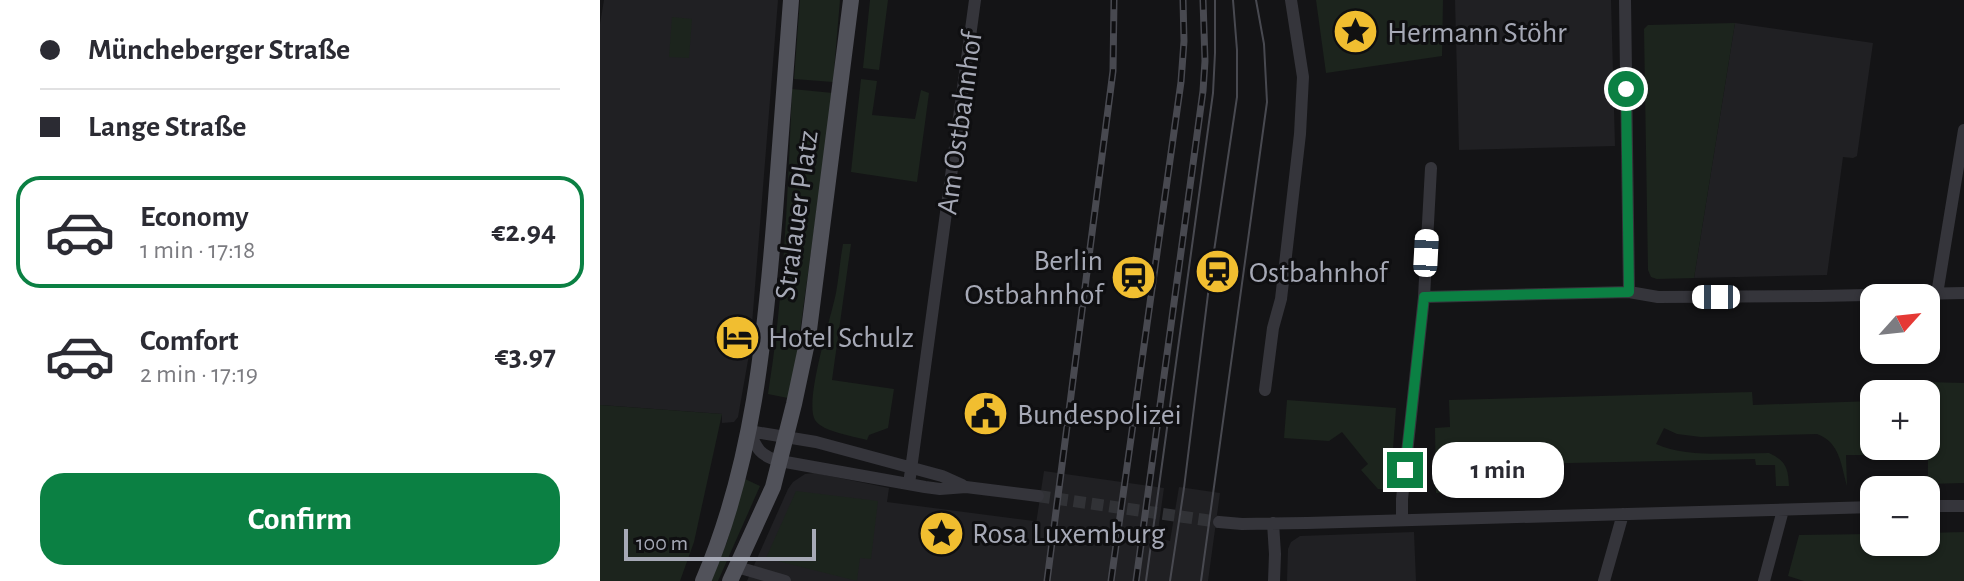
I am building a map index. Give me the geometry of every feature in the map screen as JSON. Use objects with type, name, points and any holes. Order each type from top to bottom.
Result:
[{"type":"main road","name":"Stralauer Platz","points":[[703,581],[731,508],[749,431],[766,315],[791,0]]},
{"type":"main road","name":"Stralauer Platz","points":[[733,574],[773,487],[808,338],[851,0]]},
{"type":"street","name":"Am Ostbahnhof","points":[[909,484],[975,0]]},
{"type":"street","points":[[1265,390],[1273,328],[1281,299],[1300,134],[1303,77],[1291,0]]},
{"type":"street","points":[[1625,0],[1629,292]]},
{"type":"street","points":[[1939,284],[1964,130]]},
{"type":"street","points":[[1402,520],[1402,494],[1424,297],[1431,168]]},
{"type":"street","points":[[1424,297],[1629,292],[1658,297],[1860,295]]},
{"type":"street","points":[[1940,294],[1964,293]]},
{"type":"street","points":[[749,431],[816,442],[942,476],[966,487]]},
{"type":"street","points":[[749,431],[766,458],[940,489],[966,487],[1038,496]]},
{"type":"street","points":[[1940,506],[1964,506]]},
{"type":"street","points":[[1219,522],[1860,507]]},
{"type":"street","points":[[1764,581],[1783,510]]},
{"type":"street","points":[[1604,581],[1623,514]]},
{"type":"street","points":[[1273,523],[1274,581]]},
{"type":"street","points":[[733,574],[785,581]]},
{"type":"shaded area","points":[[604,0],[778,0],[750,349],[738,417],[734,422],[722,423],[722,414],[600,405],[600,24]]},
{"type":"shaded area","points":[[800,0],[840,0],[833,82],[794,79]]},
{"type":"shaded area","points":[[870,0],[888,0],[879,70],[863,68]]},
{"type":"shaded area","points":[[1316,0],[1443,0],[1442,56],[1326,73]]},
{"type":"shaded area","points":[[1455,0],[1611,0],[1615,146],[1459,150]]},
{"type":"shaded area","points":[[672,17],[692,19],[689,58],[669,57]]},
{"type":"shaded area","points":[[1735,23],[1873,43],[1857,156],[1843,157],[1827,275],[1694,278]]},
{"type":"shaded area","points":[[1735,23],[1694,278],[1657,279],[1651,277],[1648,270],[1644,29],[1648,25]]},
{"type":"shaded area","points":[[861,79],[877,81],[872,115],[915,119],[921,90],[929,93],[917,182],[851,172]]},
{"type":"shaded area","points":[[792,89],[833,93],[788,398],[768,394],[782,280]]},
{"type":"shaded area","points":[[843,244],[851,244],[832,380],[894,389],[888,428],[869,435],[867,440],[825,428],[815,420],[813,410],[815,378],[836,293]]},
{"type":"shaded area","points":[[1940,382],[1964,383],[1964,483],[1940,484],[1940,476],[1928,476],[1928,460],[1940,460]]},
{"type":"shaded area","points":[[1752,392],[1753,405],[1860,401],[1860,455],[1846,455],[1847,486],[1835,448],[1817,434],[1701,437],[1677,434],[1664,428],[1656,444],[1668,448],[1711,454],[1769,453],[1785,466],[1789,486],[1776,486],[1775,465],[1756,465],[1755,459],[1524,464],[1524,493],[1436,493],[1435,428],[1450,427],[1449,400]]},
{"type":"shaded area","points":[[1287,400],[1396,408],[1390,490],[1378,489],[1361,470],[1368,464],[1342,432],[1329,441],[1284,438]]},
{"type":"shaded area","points":[[600,405],[722,414],[694,542],[680,581],[600,581]]},
{"type":"shaded area","points":[[1044,471],[1164,488],[1157,538],[1170,541],[1179,487],[1220,493],[1208,581],[747,581],[788,489],[805,474],[815,473],[889,488],[887,502],[1034,521],[1033,537]]},
{"type":"shaded area","points":[[745,479],[760,486],[718,581],[710,581],[727,542]]},
{"type":"shaded area","points":[[796,491],[878,501],[871,559],[860,558],[857,581],[766,558]]},
{"type":"shaded area","points":[[1414,532],[1416,581],[1287,581],[1288,549],[1291,542],[1300,536]]},
{"type":"shaded area","points":[[1964,532],[1964,581],[1804,581],[1788,576],[1799,535],[1860,534],[1860,556],[1940,556],[1940,533]]},
{"type":"tunnel","points":[[1038,496],[1219,522]]},
{"type":"tram line","points":[[1146,581],[1213,93],[1215,0]]},
{"type":"tram line","points":[[1170,581],[1237,97],[1233,0]]},
{"type":"tram line","points":[[1201,581],[1267,102],[1264,44],[1256,0]]},
{"type":"railway","points":[[1047,581],[1113,71],[1114,0]]},
{"type":"railway","points":[[1111,581],[1181,82],[1183,0]]},
{"type":"railway","points":[[1136,581],[1203,91],[1203,0]]},
{"type":"place","name":"Hermann Stöhr","points":[[1356,32]]},
{"type":"place","name":"Ostbahnhof","points":[[1218,272]]},
{"type":"place","name":"Berlin Ostbahnhof","points":[[1134,277]]},
{"type":"place","name":"Hotel Schulz","points":[[737,337]]},
{"type":"place","name":"Bundespolizei","points":[[986,414]]},
{"type":"place","name":"Rosa Luxemburg","points":[[941,533]]},
{"type":"route","points":[[1405,470],[1424,297],[1629,292],[1626,89]]}]
